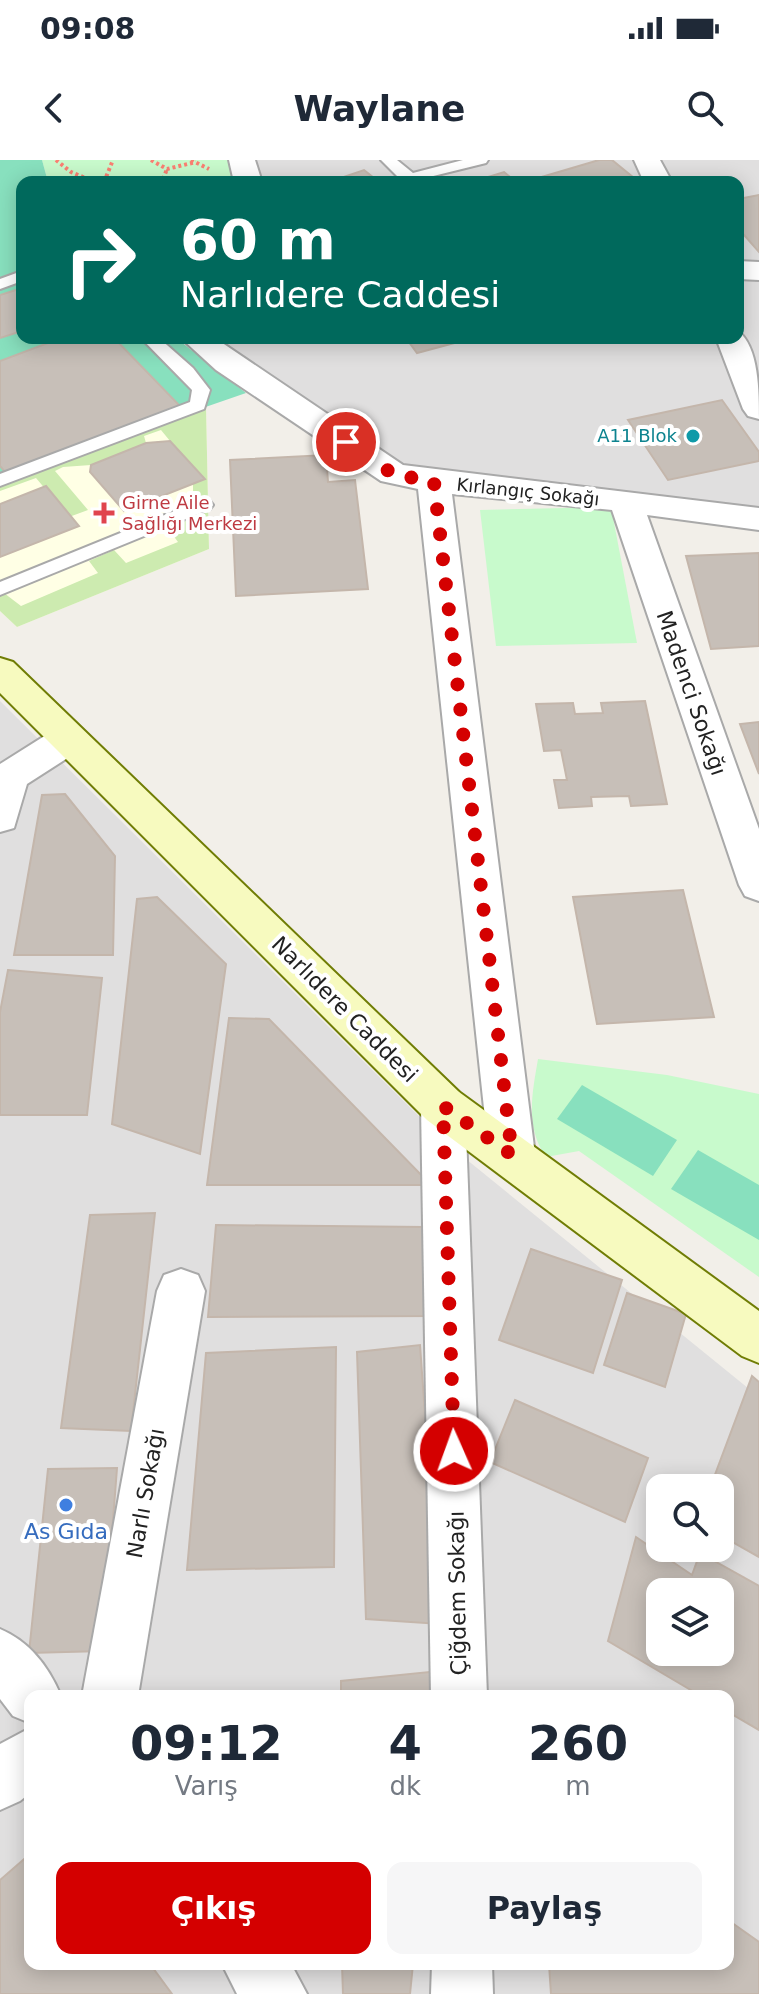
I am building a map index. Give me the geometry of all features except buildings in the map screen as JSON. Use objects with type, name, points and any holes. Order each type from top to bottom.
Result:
[{"type":"street","name":"Kırlangıç Sokağı","points":[[203,344],[393,474],[434,482],[625,501],[759,519]]},
{"type":"street","points":[[733,344],[759,409]]},
{"type":"street","points":[[434,482],[512,1155]]},
{"type":"street","name":"Madenci Sokağı","points":[[625,501],[759,885]]},
{"type":"street","name":"Narlıdere Caddesi","points":[[0,671],[67,740],[250,913],[443,1106],[759,1340]]},
{"type":"street","points":[[0,817],[10,776],[67,740]]},
{"type":"street","name":"Çiğdem Sokağı","points":[[443,1106],[457,1526],[459,1690]]},
{"type":"street","name":"Narlı Sokağı","points":[[111,1690],[181,1291]]},
{"type":"street","points":[[0,1656],[28,1690]]},
{"type":"street","points":[[0,1781],[24,1761]]},
{"type":"street","points":[[257,1970],[276,1994]]},
{"type":"street","points":[[462,1970],[462,1994]]},
{"type":"lane","points":[[388,160],[408,176]]},
{"type":"lane","points":[[417,176],[481,160]]},
{"type":"lane","points":[[0,480],[198,405],[201,390],[187,372],[156,344]]},
{"type":"lane","points":[[0,589],[204,505]]},
{"type":"path","points":[[56,160],[81,176]]},
{"type":"path","points":[[151,160],[167,169],[196,162]]},
{"type":"path","points":[[164,176],[167,169]]},
{"type":"shaded area","points":[[241,160],[759,160],[759,511],[392,477],[205,344],[744,344],[744,176],[245,176]]},
{"type":"shaded area","name":"Girne Aile Sağlığı Merkezi","points":[[206,407],[209,549],[17,627],[0,611],[0,478]]},
{"type":"shaded area","points":[[0,701],[445,1142],[759,1397],[759,1994],[0,1994]]},
{"type":"green space","points":[[0,160],[42,160],[46,176],[16,176],[16,344],[184,344],[246,393],[0,478]]},
{"type":"green space","points":[[42,160],[241,160],[245,176],[46,176]]},
{"type":"green space","points":[[206,407],[209,549],[17,627],[0,611],[0,594],[4,593],[21,606],[98,573],[89,561],[114,550],[126,563],[178,542],[167,527],[193,516],[193,469],[161,430],[144,436],[146,443],[91,465],[63,467],[55,471],[88,510],[69,517],[36,478],[0,491],[0,478]]},
{"type":"green space","points":[[611,507],[637,643],[496,646],[480,510]]},
{"type":"green space","points":[[538,1059],[667,1075],[759,1094],[759,1277],[579,1151],[546,1157],[535,1134],[532,1110]]},
{"type":"green space","points":[[582,1085],[677,1140],[653,1176],[557,1119]]},
{"type":"green space","points":[[698,1150],[759,1185],[759,1240],[671,1189]]},
{"type":"place","name":"A11 Blok","points":[[693,436]]},
{"type":"place","name":"Girne Aile Sağlığı Merkezi","points":[[104,513]]},
{"type":"place","name":"As Gıda","points":[[66,1505]]},
{"type":"route","points":[[346,442],[393,474],[434,482],[512,1155],[443,1106],[454,1451]]}]
